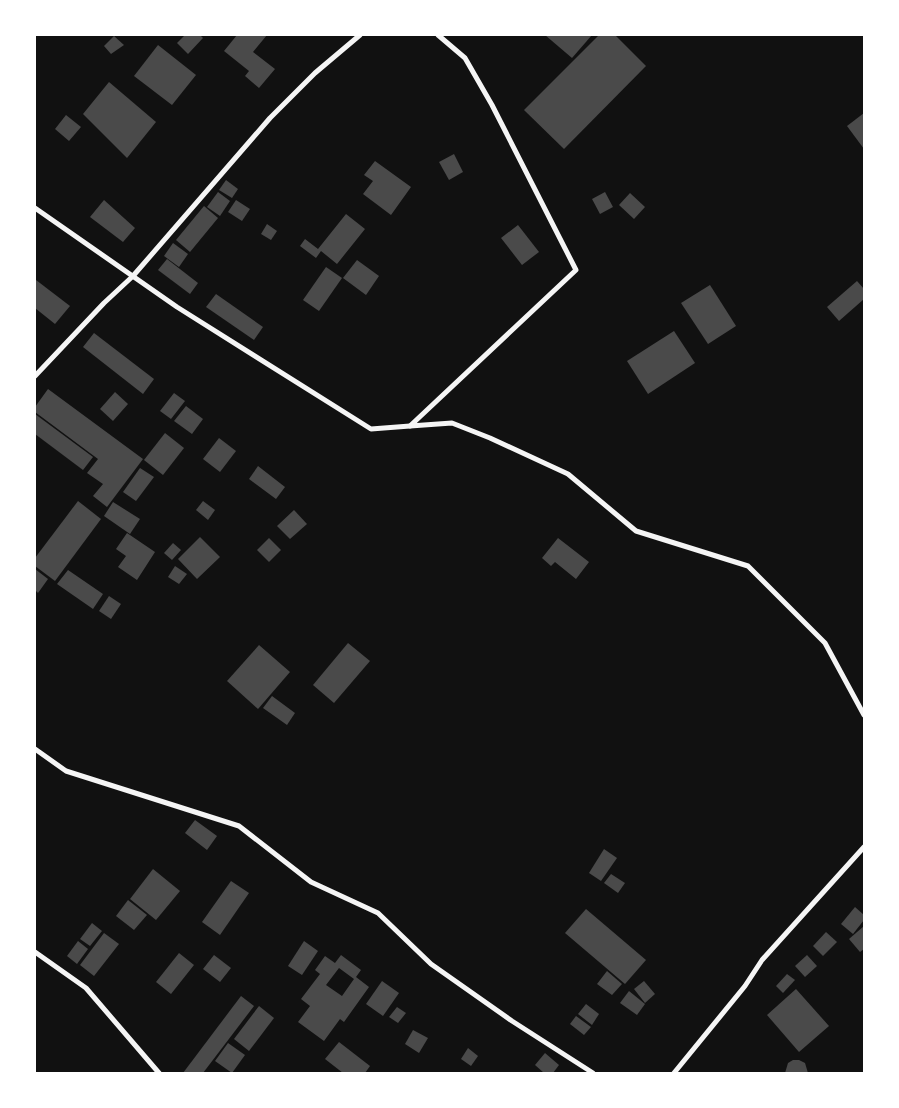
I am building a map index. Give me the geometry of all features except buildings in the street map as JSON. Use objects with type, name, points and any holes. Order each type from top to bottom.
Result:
[{"type":"street","points":[[35,376],[132,276],[270,118],[315,73],[360,35]]},
{"type":"street","points":[[410,426],[576,270],[492,105],[464,58],[438,35]]},
{"type":"street","points":[[35,208],[132,276],[371,429],[452,423],[490,438],[568,474],[636,531],[748,566],[825,643],[864,715]]},
{"type":"street","points":[[35,749],[66,771],[239,826],[311,882],[378,913],[431,964],[512,1021],[593,1073]]},
{"type":"street","points":[[674,1073],[745,986],[762,960],[864,847]]},
{"type":"street","points":[[35,952],[86,988],[159,1073]]}]
